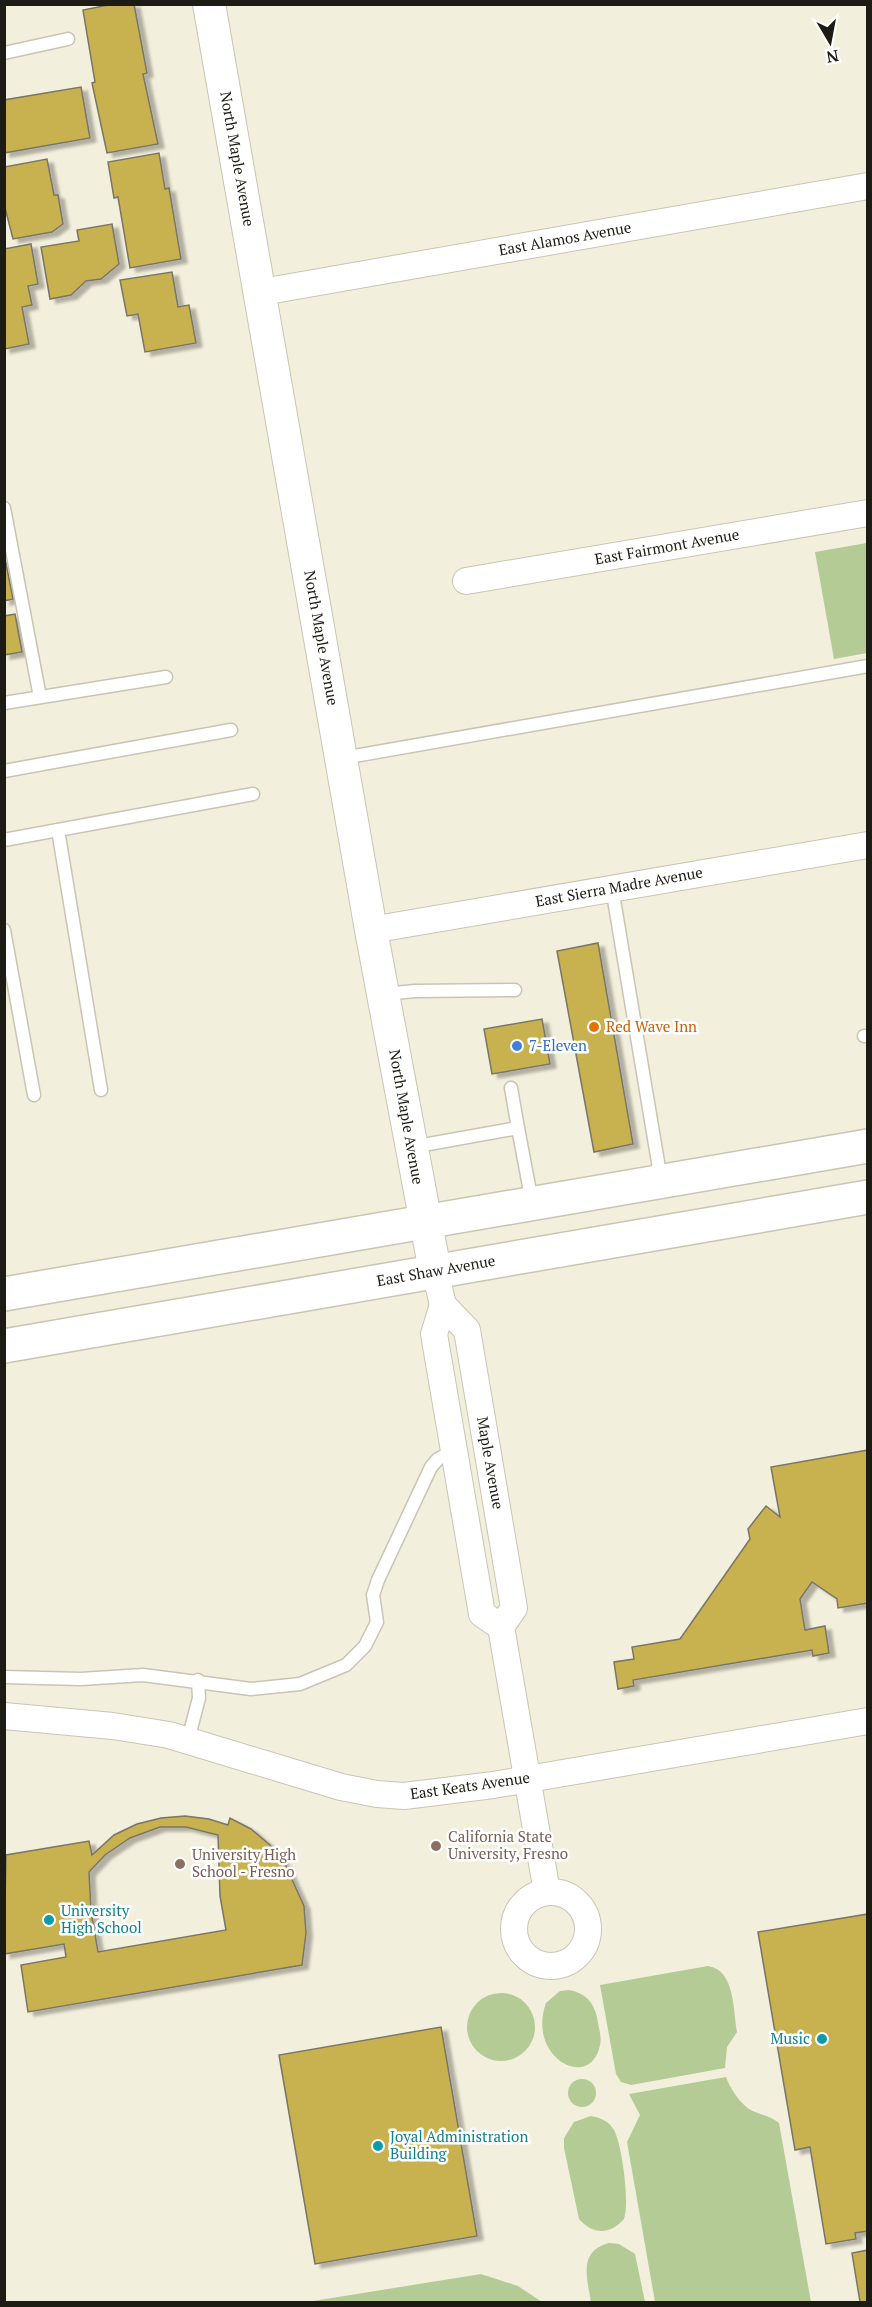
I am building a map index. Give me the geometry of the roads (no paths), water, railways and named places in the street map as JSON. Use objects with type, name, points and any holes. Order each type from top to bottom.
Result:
[{"type":"main road","points":[[4,1294],[867,1146]]},
{"type":"main road","name":"East Shaw Avenue","points":[[4,1346],[867,1197]]},
{"type":"street","name":"North Maple Avenue","points":[[209,4],[371,930],[435,1271]]},
{"type":"street","name":"East Alamos Avenue","points":[[261,292],[867,186]]},
{"type":"street","name":"East Fairmont Avenue","points":[[466,581],[867,513]]},
{"type":"street","name":"East Sierra Madre Avenue","points":[[371,930],[867,845]]},
{"type":"street","points":[[435,1271],[443,1305],[434,1334],[482,1614],[501,1627],[547,1892]]},
{"type":"street","name":"Maple Avenue","points":[[443,1305],[467,1330],[514,1608],[501,1627]]},
{"type":"street","name":"East Keats Avenue","points":[[4,1716],[113,1726],[188,1740],[341,1787],[377,1794],[427,1795],[867,1720]]},
{"type":"lane","points":[[4,53],[68,39]]},
{"type":"lane","points":[[4,508],[40,697]]},
{"type":"lane","points":[[342,758],[867,666]]},
{"type":"lane","points":[[4,703],[166,677]]},
{"type":"lane","points":[[4,771],[231,730]]},
{"type":"lane","points":[[4,840],[253,794]]},
{"type":"lane","points":[[58,830],[101,1090]]},
{"type":"lane","points":[[612,888],[661,1181]]},
{"type":"lane","points":[[4,930],[34,1095]]},
{"type":"lane","points":[[383,994],[415,991],[514,990]]},
{"type":"lane","points":[[511,1088],[532,1203]]},
{"type":"lane","points":[[412,1147],[518,1128]]},
{"type":"lane","points":[[4,1677],[70,1679],[143,1675],[198,1680],[251,1689],[276,1688],[309,1681],[346,1665],[361,1651],[375,1627],[374,1590],[431,1467],[453,1451]]},
{"type":"lane","points":[[188,1740],[199,1698],[198,1680]]},
{"type":"place","name":"Red Wave Inn","points":[[594,1027]]},
{"type":"place","name":"7-Eleven","points":[[517,1046]]},
{"type":"place","name":"California State University, Fresno","points":[[436,1846]]},
{"type":"place","name":"University High School - Fresno","points":[[180,1864]]},
{"type":"place","name":"University High School","points":[[49,1920]]},
{"type":"place","name":"Music","points":[[822,2039]]},
{"type":"place","name":"Joyal Administration Building","points":[[378,2146]]}]
